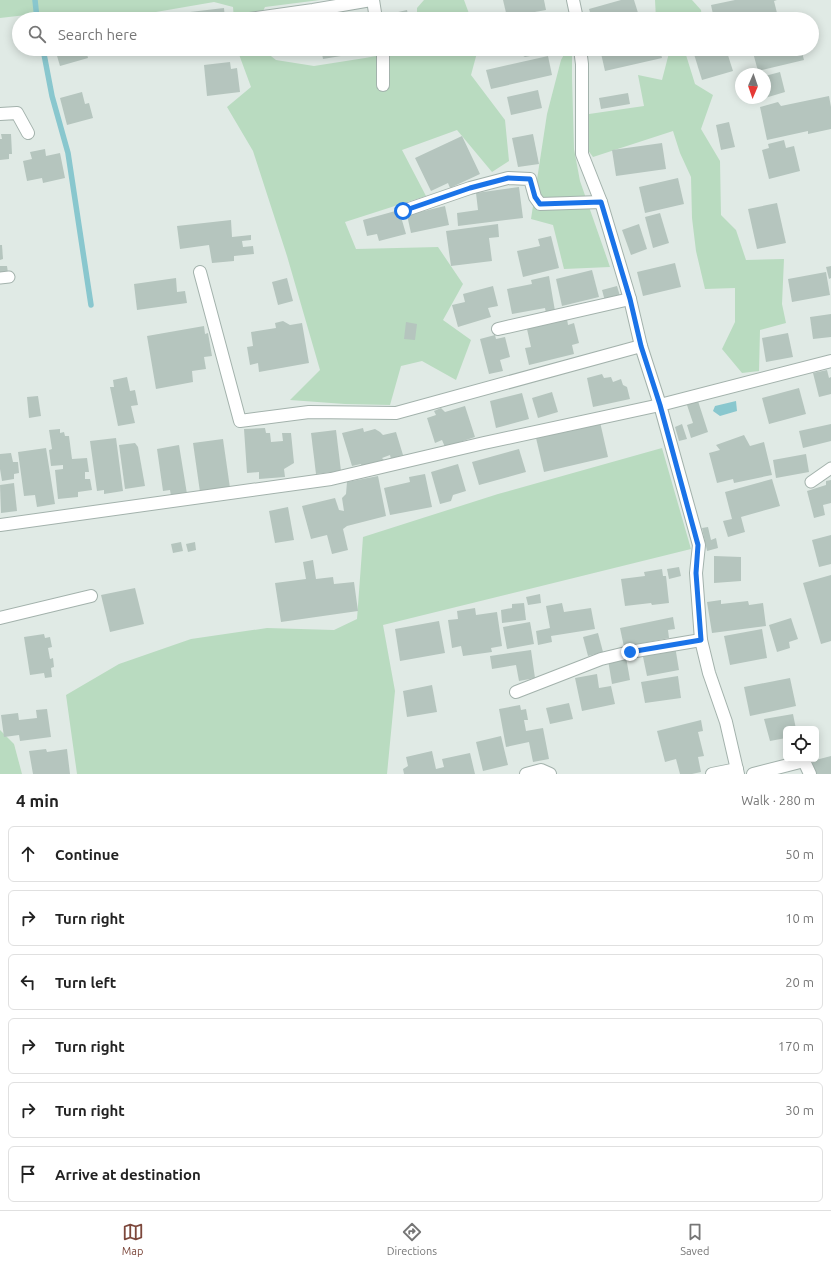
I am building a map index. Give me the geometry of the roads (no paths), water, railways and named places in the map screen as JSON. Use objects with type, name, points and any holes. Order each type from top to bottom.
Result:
[{"type":"street","points":[[299,12],[372,0],[375,12]]},
{"type":"street","points":[[573,0],[576,12]]},
{"type":"street","points":[[382,56],[383,85]]},
{"type":"street","points":[[581,56],[582,154],[601,202],[630,299],[641,346],[660,405],[698,545],[696,573],[701,640],[709,673],[726,722],[737,771],[712,774]]},
{"type":"street","points":[[0,114],[17,113],[28,133]]},
{"type":"street","points":[[403,211],[470,188],[508,178],[530,179],[535,197],[540,204],[601,202]]},
{"type":"street","points":[[200,272],[240,421],[309,412],[396,413],[641,346]]},
{"type":"street","points":[[498,330],[630,299]]},
{"type":"street","points":[[0,525],[331,479],[484,443],[660,405],[831,361]]},
{"type":"street","points":[[0,618],[91,596]]},
{"type":"street","points":[[516,692],[600,659],[630,652],[701,640]]},
{"type":"street","points":[[753,774],[804,760],[810,774]]},
{"type":"street","points":[[526,774],[541,770],[550,774]]},
{"type":"lane","points":[[811,482],[831,468]]},
{"type":"water","points":[[736,401],[737,411],[720,416],[713,411],[715,406]]},
{"type":"waterway","points":[[35,0],[36,12]]},
{"type":"waterway","points":[[44,56],[52,96],[68,153],[91,305]]}]
